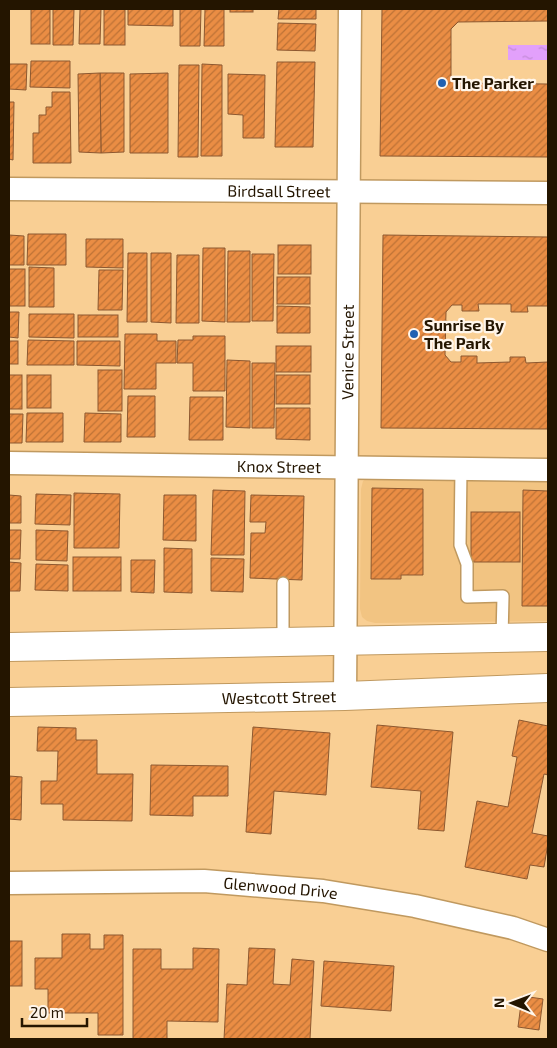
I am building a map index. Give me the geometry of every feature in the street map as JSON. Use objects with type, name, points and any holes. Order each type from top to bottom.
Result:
[{"type":"main road","points":[[9,647],[548,637]]},
{"type":"main road","name":"Westcott Street","points":[[9,702],[346,696],[548,688]]},
{"type":"street","name":"Venice Street","points":[[346,696],[348,468],[347,192],[350,9]]},
{"type":"street","name":"Birdsall Street","points":[[9,189],[548,193]]},
{"type":"street","name":"Knox Street","points":[[9,463],[548,470]]},
{"type":"street","name":"Glenwood Drive","points":[[9,883],[204,881],[322,891],[415,906],[513,928],[548,940]]},
{"type":"lane","points":[[461,469],[460,545],[467,564],[467,597],[503,596],[502,638]]},
{"type":"lane","points":[[283,583],[283,641]]},
{"type":"shaded area","points":[[368,477],[548,477],[548,621],[375,623],[367,621],[362,617],[360,609],[361,489],[363,481]]},
{"type":"water","points":[[508,45],[548,45],[548,60],[508,60]]},
{"type":"building","points":[[31,9],[50,9],[50,44],[31,44]]},
{"type":"building","points":[[53,9],[74,9],[73,45],[53,45]]},
{"type":"building","points":[[80,9],[101,9],[100,44],[79,44]]},
{"type":"building","points":[[104,9],[125,9],[125,45],[104,45]]},
{"type":"building","points":[[128,9],[173,9],[173,26],[128,25]]},
{"type":"building","points":[[180,9],[201,9],[200,46],[180,46]]},
{"type":"building","points":[[205,9],[224,9],[224,46],[204,46]]},
{"type":"building","points":[[230,9],[253,9],[253,12],[230,12]]},
{"type":"building","points":[[279,9],[316,9],[316,19],[278,19]]},
{"type":"building","name":"The Parker","points":[[382,9],[548,9],[548,21],[458,22],[451,29],[451,77],[457,83],[548,84],[548,157],[380,156]]},
{"type":"building","points":[[278,23],[316,24],[315,51],[277,50]]},
{"type":"building","points":[[31,61],[70,61],[70,88],[30,87]]},
{"type":"building","points":[[277,62],[315,62],[313,147],[275,147]]},
{"type":"building","points":[[9,64],[27,64],[26,90],[9,89]]},
{"type":"building","points":[[202,64],[222,65],[222,156],[201,156]]},
{"type":"building","points":[[179,65],[199,65],[198,157],[178,157]]},
{"type":"building","points":[[100,73],[124,73],[124,152],[101,153]]},
{"type":"building","points":[[100,73],[101,153],[79,152],[78,74]]},
{"type":"building","points":[[168,73],[168,153],[130,153],[130,74]]},
{"type":"building","points":[[228,74],[265,75],[264,138],[243,138],[243,115],[228,114]]},
{"type":"building","points":[[52,92],[70,92],[71,163],[33,163],[33,133],[39,133],[39,115],[46,115],[46,107],[52,107]]},
{"type":"building","points":[[9,102],[14,102],[13,160],[9,159]]},
{"type":"building","points":[[28,234],[66,234],[66,265],[27,265]]},
{"type":"building","points":[[9,235],[24,236],[24,265],[9,265]]},
{"type":"building","name":"Sunrise By The Park","points":[[383,235],[548,237],[548,306],[527,306],[528,312],[511,312],[511,304],[478,304],[479,311],[462,311],[462,305],[452,305],[446,312],[445,355],[451,362],[461,362],[461,356],[477,356],[477,363],[510,362],[510,357],[525,357],[526,363],[548,362],[548,429],[381,428]]},
{"type":"building","points":[[86,239],[123,239],[123,268],[86,267]]},
{"type":"building","points":[[278,245],[311,245],[311,274],[278,274]]},
{"type":"building","points":[[203,248],[225,248],[225,322],[202,321]]},
{"type":"building","points":[[228,251],[250,251],[250,322],[227,322]]},
{"type":"building","points":[[128,253],[147,253],[147,322],[127,322]]},
{"type":"building","points":[[151,253],[171,253],[171,323],[151,322]]},
{"type":"building","points":[[252,254],[274,254],[273,321],[252,321]]},
{"type":"building","points":[[177,255],[199,255],[199,323],[176,323]]},
{"type":"building","points":[[29,267],[54,268],[54,307],[29,307]]},
{"type":"building","points":[[9,269],[25,269],[25,306],[9,306]]},
{"type":"building","points":[[99,270],[123,270],[122,310],[98,310]]},
{"type":"building","points":[[277,277],[310,277],[310,304],[277,304]]},
{"type":"building","points":[[277,306],[310,307],[310,333],[277,333]]},
{"type":"building","points":[[9,312],[19,312],[18,338],[9,337]]},
{"type":"building","points":[[29,314],[74,314],[74,338],[29,337]]},
{"type":"building","points":[[78,315],[118,315],[118,337],[78,337]]},
{"type":"building","points":[[125,334],[157,334],[157,341],[176,341],[176,363],[156,363],[156,389],[124,389]]},
{"type":"building","points":[[193,336],[225,336],[225,391],[193,391],[193,363],[177,363],[178,340],[193,340]]},
{"type":"building","points":[[28,340],[74,341],[74,365],[27,365]]},
{"type":"building","points":[[9,341],[18,341],[18,364],[9,364]]},
{"type":"building","points":[[77,341],[120,341],[120,366],[77,365]]},
{"type":"building","points":[[276,346],[311,346],[311,372],[276,372]]},
{"type":"building","points":[[227,360],[250,361],[250,428],[226,427]]},
{"type":"building","points":[[252,363],[275,363],[274,428],[252,428]]},
{"type":"building","points":[[98,370],[122,370],[122,411],[98,411]]},
{"type":"building","points":[[9,375],[22,375],[22,409],[9,409]]},
{"type":"building","points":[[27,375],[51,375],[51,408],[27,408]]},
{"type":"building","points":[[276,375],[310,375],[310,404],[276,404]]},
{"type":"building","points":[[128,396],[155,396],[155,437],[127,437]]},
{"type":"building","points":[[190,397],[223,397],[223,440],[189,440]]},
{"type":"building","points":[[276,408],[310,408],[310,440],[276,439]]},
{"type":"building","points":[[27,413],[63,413],[63,442],[26,442]]},
{"type":"building","points":[[85,413],[121,414],[121,442],[84,442]]},
{"type":"building","points":[[9,414],[23,414],[22,443],[9,443]]},
{"type":"building","points":[[372,488],[423,489],[423,575],[401,575],[401,579],[371,579]]},
{"type":"building","points":[[213,490],[245,491],[244,555],[211,555]]},
{"type":"building","points":[[523,490],[548,491],[548,606],[522,606]]},
{"type":"building","points":[[74,493],[120,494],[119,548],[74,548]]},
{"type":"building","points":[[36,494],[71,495],[70,525],[35,524]]},
{"type":"building","points":[[9,495],[21,496],[21,523],[9,523]]},
{"type":"building","points":[[164,495],[196,495],[196,541],[163,540]]},
{"type":"building","points":[[251,495],[304,496],[302,580],[250,578],[251,533],[265,533],[266,522],[250,522]]},
{"type":"building","points":[[471,512],[520,512],[520,562],[471,562]]},
{"type":"building","points":[[9,530],[21,530],[20,559],[9,559]]},
{"type":"building","points":[[36,530],[68,531],[67,561],[36,560]]},
{"type":"building","points":[[164,548],[192,549],[192,593],[164,592]]},
{"type":"building","points":[[73,557],[121,557],[121,591],[73,591]]},
{"type":"building","points":[[211,558],[244,559],[243,592],[211,591]]},
{"type":"building","points":[[131,560],[155,560],[154,593],[131,592]]},
{"type":"building","points":[[9,562],[21,563],[20,591],[9,591]]},
{"type":"building","points":[[36,564],[68,565],[68,591],[35,590]]},
{"type":"building","points":[[519,720],[548,726],[548,775],[544,774],[532,833],[548,836],[548,843],[544,867],[530,865],[527,879],[465,867],[477,801],[508,807],[517,757],[512,756]]},
{"type":"building","points":[[377,725],[453,732],[444,831],[418,829],[421,791],[371,787]]},
{"type":"building","points":[[38,727],[76,728],[76,740],[97,740],[97,774],[133,774],[132,821],[63,820],[63,804],[41,804],[41,781],[57,781],[58,751],[37,751]]},
{"type":"building","points":[[253,727],[330,733],[326,795],[274,791],[271,834],[246,832]]},
{"type":"building","points":[[151,765],[228,766],[228,796],[193,796],[193,816],[150,815]]},
{"type":"building","points":[[9,776],[22,777],[21,820],[9,819]]},
{"type":"building","points":[[62,934],[90,934],[90,949],[104,949],[104,935],[123,935],[123,1035],[98,1035],[98,1013],[48,1013],[48,989],[35,989],[35,958],[62,958]]},
{"type":"building","points":[[9,941],[22,941],[22,986],[9,986]]},
{"type":"building","points":[[193,948],[219,949],[218,1022],[167,1021],[167,1039],[133,1039],[133,949],[161,949],[161,969],[193,969]]},
{"type":"building","points":[[249,948],[275,949],[273,984],[290,985],[292,959],[314,961],[310,1039],[224,1039],[227,984],[247,985]]},
{"type":"building","points":[[324,961],[394,966],[391,1011],[321,1006]]},
{"type":"building","points":[[522,996],[543,999],[539,1030],[518,1027]]},
{"type":"place","name":"The Parker","points":[[442,83]]},
{"type":"place","name":"Sunrise By The Park","points":[[414,334]]}]
